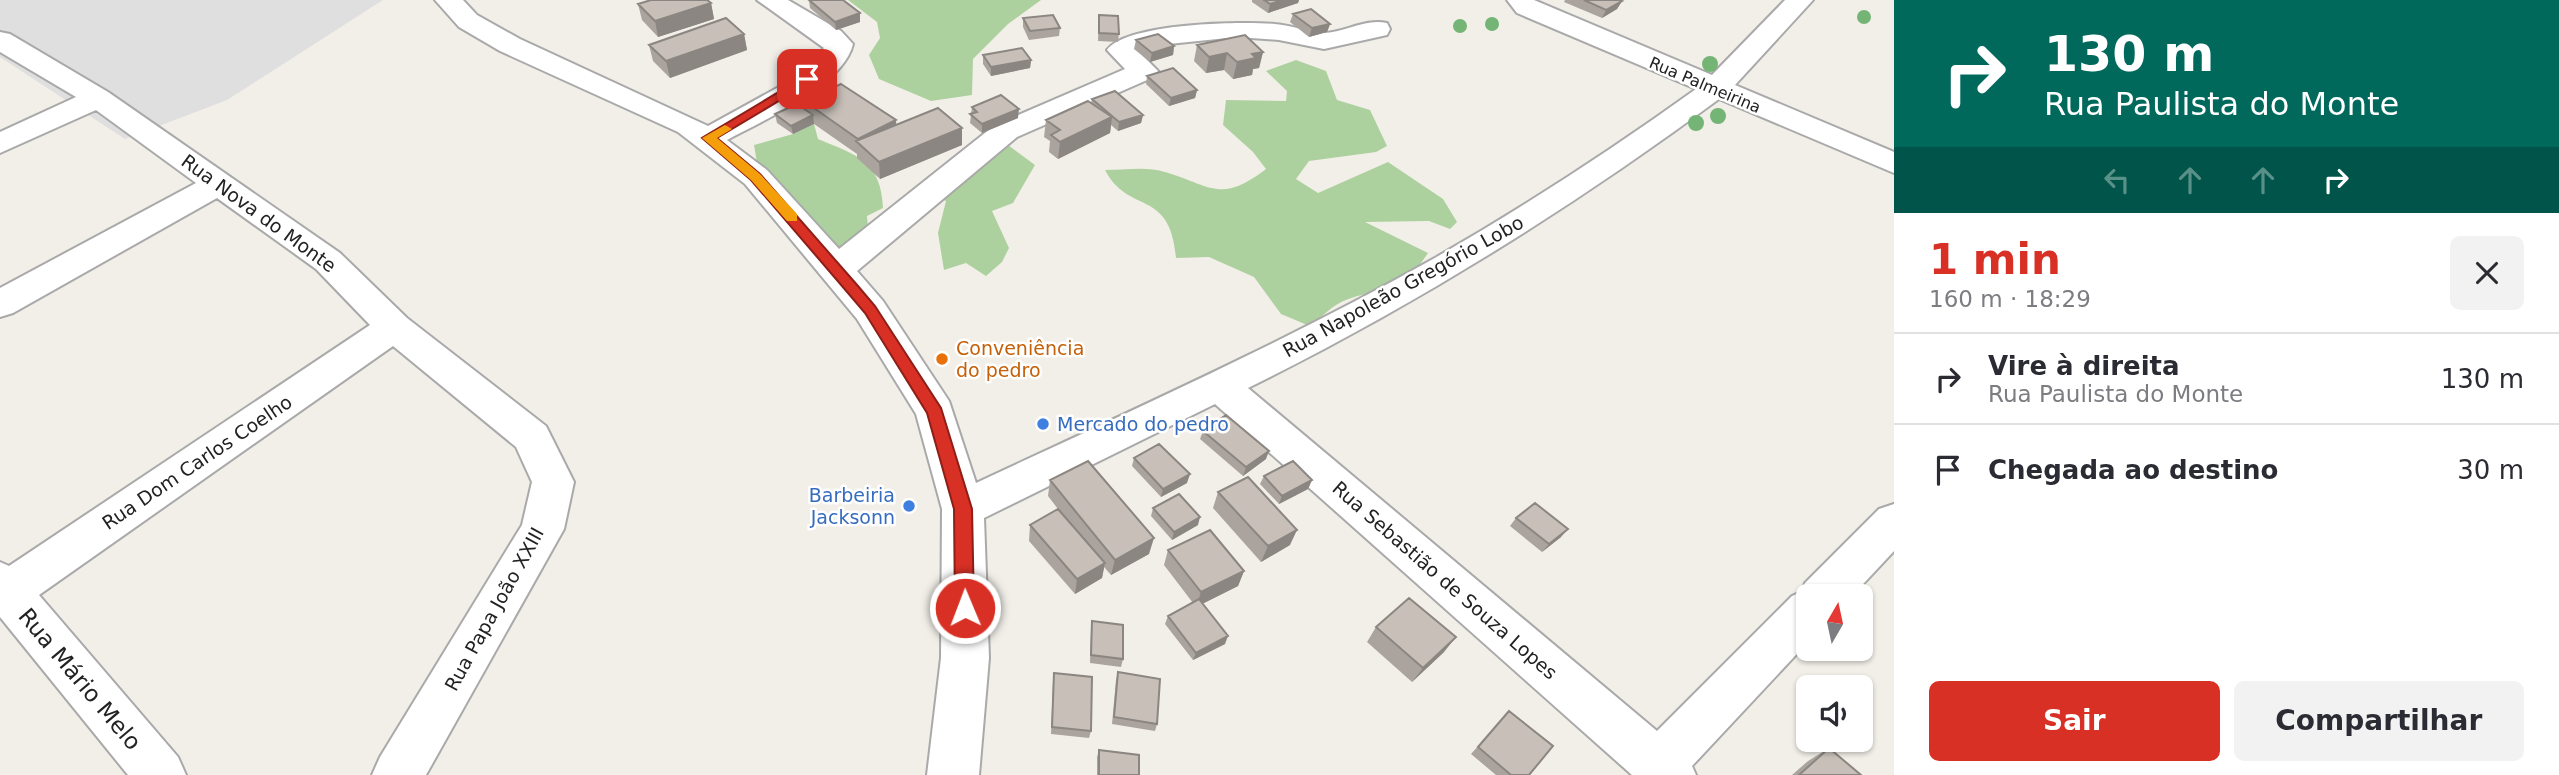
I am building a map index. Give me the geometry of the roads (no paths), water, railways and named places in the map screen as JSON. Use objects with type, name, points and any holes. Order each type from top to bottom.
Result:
[{"type":"street","points":[[448,0],[468,21],[510,45],[690,126],[709,138],[756,177],[870,310],[935,412],[963,509],[965,658],[953,775]]},
{"type":"street","points":[[709,138],[786,94],[807,79],[838,49],[839,44],[831,37],[770,0]]},
{"type":"street","name":"Rua Palmeirina","points":[[1520,0],[1526,7],[1894,163]]},
{"type":"street","name":"Rua Napoleão Gregório Lobo","points":[[963,509],[1280,356],[1445,267],[1611,164],[1715,89],[1800,0]]},
{"type":"street","points":[[836,269],[977,151],[1006,131],[1143,72],[1121,50],[1126,46],[1169,37],[1237,29],[1279,32],[1324,41],[1377,29]]},
{"type":"street","name":"Rua Nova do Monte","points":[[0,40],[98,98],[328,261],[394,327],[532,437]]},
{"type":"street","points":[[0,144],[98,98]]},
{"type":"street","points":[[0,304],[220,183]]},
{"type":"street","name":"Rua Dom Carlos Coelho","points":[[3,590],[394,327]]},
{"type":"street","name":"Rua Sebastião de Souza Lopes","points":[[1219,385],[1664,769]]},
{"type":"street","name":"Rua Papa João XXIII","points":[[398,775],[542,529],[553,482],[532,437]]},
{"type":"street","points":[[1834,584],[1894,522]]},
{"type":"street","name":"Rua Mário Melo","points":[[3,590],[160,775]]},
{"type":"street","points":[[1664,769],[1796,623]]},
{"type":"place","name":"Conveniência do pedro","points":[[942,359]]},
{"type":"place","name":"Mercado do pedro","points":[[1043,424]]},
{"type":"place","name":"Barbeiria Jacksonn","points":[[909,506]]}]
